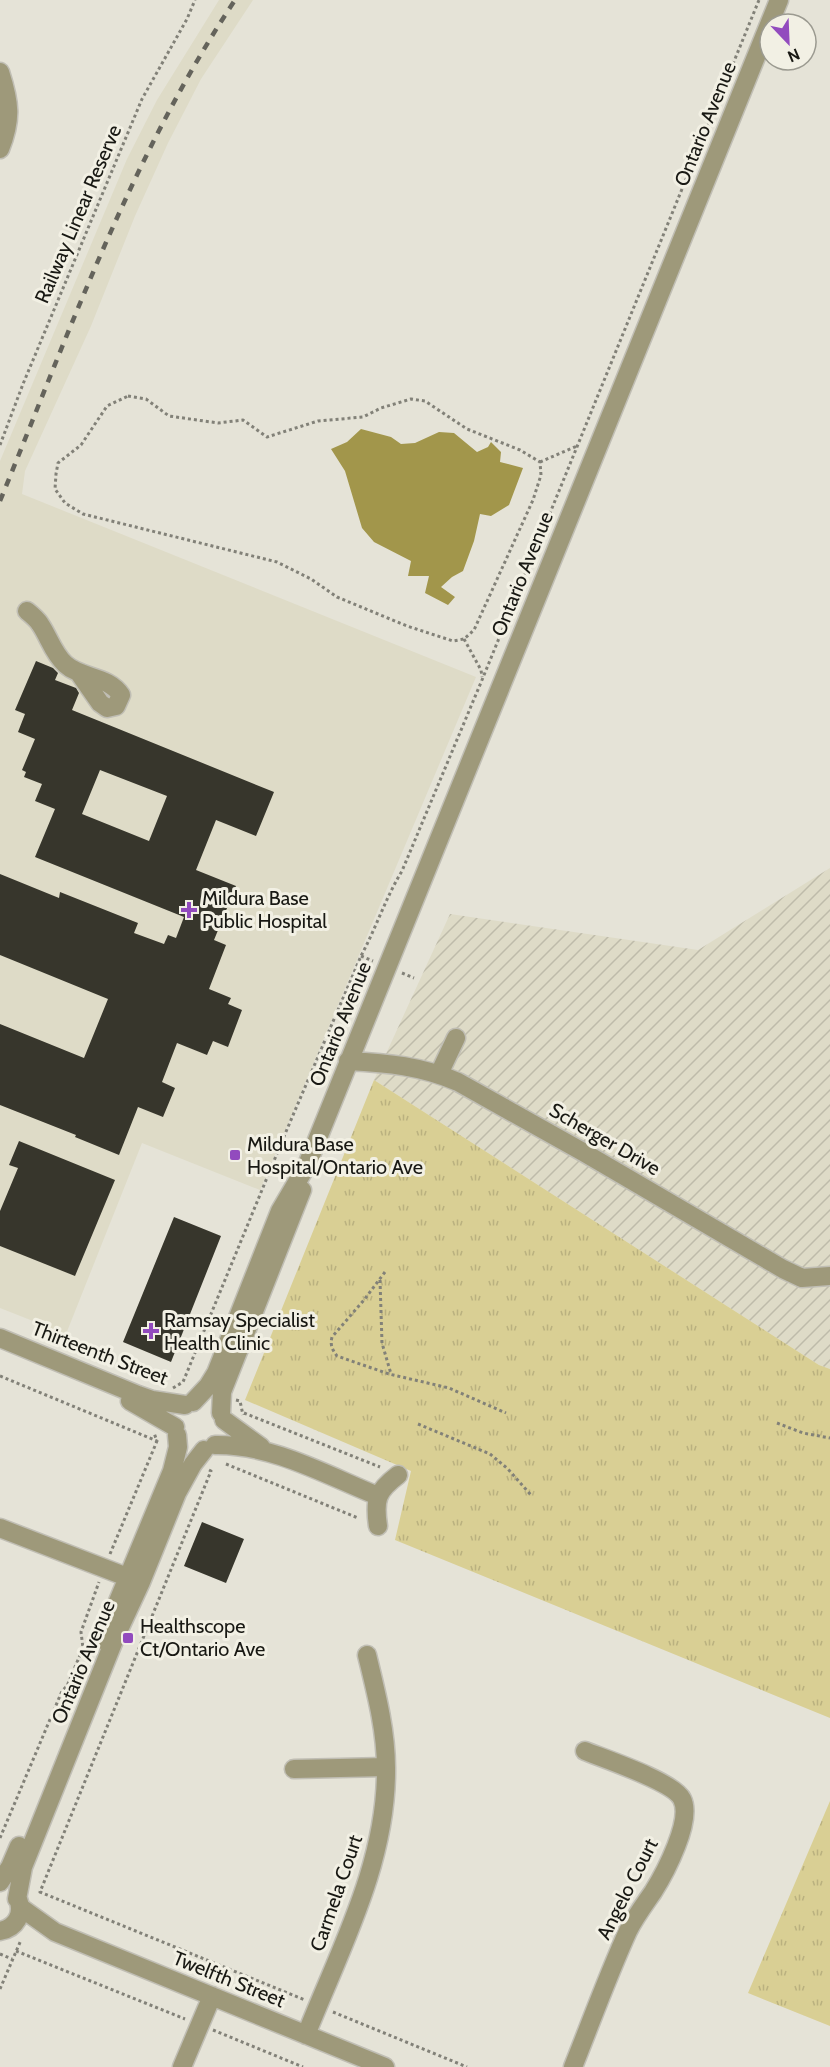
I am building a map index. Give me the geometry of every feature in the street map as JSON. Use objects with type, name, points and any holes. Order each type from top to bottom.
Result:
[{"type":"street","name":"Ontario Avenue","points":[[189,1404],[208,1386],[216,1372],[280,1211],[307,1165],[779,0]]},
{"type":"street","points":[[0,72],[9,107],[6,134],[0,149]]},
{"type":"street","points":[[27,611],[39,622],[58,656],[66,665],[80,673]]},
{"type":"street","points":[[439,1074],[456,1038]]},
{"type":"street","name":"Scherger Drive","points":[[348,1061],[390,1064],[439,1074],[481,1094],[783,1269],[802,1278],[830,1276]]},
{"type":"street","name":"Ontario Avenue","points":[[222,1416],[222,1392],[301,1195],[307,1165]]},
{"type":"street","name":"Thirteenth Street","points":[[0,1338],[138,1395],[169,1421]]},
{"type":"street","name":"Thirteenth Street","points":[[0,1347],[113,1393],[169,1421]]},
{"type":"street","points":[[189,1404],[208,1402],[222,1416],[267,1451]]},
{"type":"street","name":"Thirteenth Street","points":[[169,1421],[189,1404]]},
{"type":"street","points":[[197,1454],[223,1434],[222,1416]]},
{"type":"street","name":"Ontario Avenue","points":[[0,1882],[10,1867],[135,1580],[197,1454],[178,1447],[169,1421]]},
{"type":"street","points":[[169,1421],[181,1443],[195,1450],[197,1454]]},
{"type":"street","points":[[197,1454],[230,1445],[267,1451],[378,1496]]},
{"type":"street","points":[[378,1526],[376,1508],[378,1496],[384,1487],[398,1475]]},
{"type":"street","points":[[0,1528],[135,1580]]},
{"type":"street","name":"Ontario Avenue","points":[[5,1931],[17,1921],[23,1867],[115,1638],[135,1580]]},
{"type":"street","name":"Carmela Court","points":[[306,2035],[373,1865],[381,1831],[386,1767],[379,1706],[367,1655]]},
{"type":"street","name":"Angelo Court","points":[[573,2067],[629,1928],[660,1879],[669,1860],[683,1824],[686,1809],[681,1796],[667,1784],[585,1751]]},
{"type":"street","points":[[294,1768],[386,1767]]},
{"type":"street","name":"Twelfth Street","points":[[0,1889],[7,1890],[19,1903],[55,1932],[385,2067]]},
{"type":"street","name":"Twelfth Street","points":[[5,1931],[55,1932]]},
{"type":"street","points":[[182,2067],[212,1996]]},
{"type":"path","name":"Railway Linear Reserve","points":[[0,445],[23,384],[142,99],[187,19],[195,0]]},
{"type":"path","points":[[157,1441],[154,1434],[169,1421],[174,1386],[183,1382],[285,1134],[361,956],[393,885],[402,871],[482,680],[759,0]]},
{"type":"path","points":[[128,396],[146,399],[169,416],[218,423],[243,420],[267,437],[318,421],[363,417],[381,408],[411,399],[425,401],[467,429],[520,450],[540,462],[541,475],[529,510],[474,630],[464,639],[453,641],[397,622],[337,597],[311,579],[277,562],[83,514],[65,503],[56,489],[58,463],[81,445],[107,406],[128,396]]},
{"type":"path","points":[[540,462],[578,446]]},
{"type":"path","points":[[464,639],[481,670],[482,680]]},
{"type":"path","points":[[385,1272],[332,1337],[332,1350],[337,1356],[392,1374],[449,1388],[506,1413]]},
{"type":"path","points":[[380,1278],[382,1343],[392,1374]]},
{"type":"path","points":[[0,1376],[157,1441]]},
{"type":"path","points":[[242,1412],[380,1467]]},
{"type":"path","points":[[777,1423],[803,1433],[830,1438]]},
{"type":"path","points":[[418,1424],[490,1454],[508,1469],[531,1495]]},
{"type":"path","points":[[0,1838],[62,1691],[83,1648],[81,1632],[103,1569],[157,1441]]},
{"type":"path","points":[[153,1448],[197,1454],[212,1471],[40,1892],[467,2067]]},
{"type":"path","points":[[226,1464],[358,1518]]},
{"type":"path","points":[[16,1951],[303,2067]]},
{"type":"path","points":[[0,1954],[12,1959]]},
{"type":"shaded area","name":"Mildura Base Public Hospital","points":[[219,0],[253,0],[201,79],[168,143],[135,216],[91,326],[25,471],[22,494],[476,677],[260,1190],[142,1143],[66,1334],[0,1308],[0,461],[127,159],[157,100]]},
{"type":"shaded area","points":[[361,429],[391,437],[401,444],[415,443],[439,432],[454,433],[477,452],[488,447],[491,442],[501,452],[500,462],[523,468],[509,505],[491,516],[480,514],[474,541],[463,571],[441,587],[455,597],[448,605],[425,593],[429,576],[408,576],[411,561],[374,542],[362,528],[345,471],[331,449],[347,442]]},
{"type":"shaded area","points":[[830,868],[830,1369],[819,1365],[374,1080],[450,914],[698,950]]},
{"type":"green space","points":[[374,1080],[819,1365],[830,1369],[830,1718],[395,1540],[411,1471],[245,1400]]},
{"type":"green space","points":[[830,1801],[830,2026],[748,1993]]},
{"type":"building","points":[[36,661],[53,668],[58,673],[55,680],[76,688],[79,693],[72,710],[274,792],[256,836],[216,820],[196,870],[236,886],[214,940],[226,945],[209,989],[231,998],[228,1004],[242,1010],[228,1047],[213,1041],[207,1055],[177,1043],[162,1082],[175,1088],[163,1117],[138,1107],[119,1155],[0,1105],[0,1024],[84,1058],[108,999],[0,955],[0,874],[59,898],[60,892],[138,923],[134,933],[164,944],[168,935],[176,938],[184,917],[35,857],[55,809],[35,801],[42,784],[24,777],[26,772],[22,770],[35,739],[18,732],[25,714],[15,710]],"holes":[[[100,770],[167,796],[149,841],[82,814]]]},
{"type":"building","points":[[19,1141],[115,1180],[75,1276],[0,1246],[0,1211],[18,1168],[9,1165]]},
{"type":"building","points":[[174,1217],[221,1236],[171,1362],[123,1342]]},
{"type":"building","points":[[202,1522],[244,1539],[226,1583],[184,1566]]},
{"type":"railway","points":[[0,501],[78,308],[134,182],[198,59],[235,0]]},
{"type":"place","name":"Mildura Base Public Hospital","points":[[189,910]]},
{"type":"place","name":"Mildura Base Hospital/Ontario Ave","points":[[235,1155]]},
{"type":"place","name":"Ramsay Specialist Health Clinic","points":[[151,1331]]},
{"type":"place","name":"Healthscope Ct/Ontario Ave","points":[[128,1638]]}]
